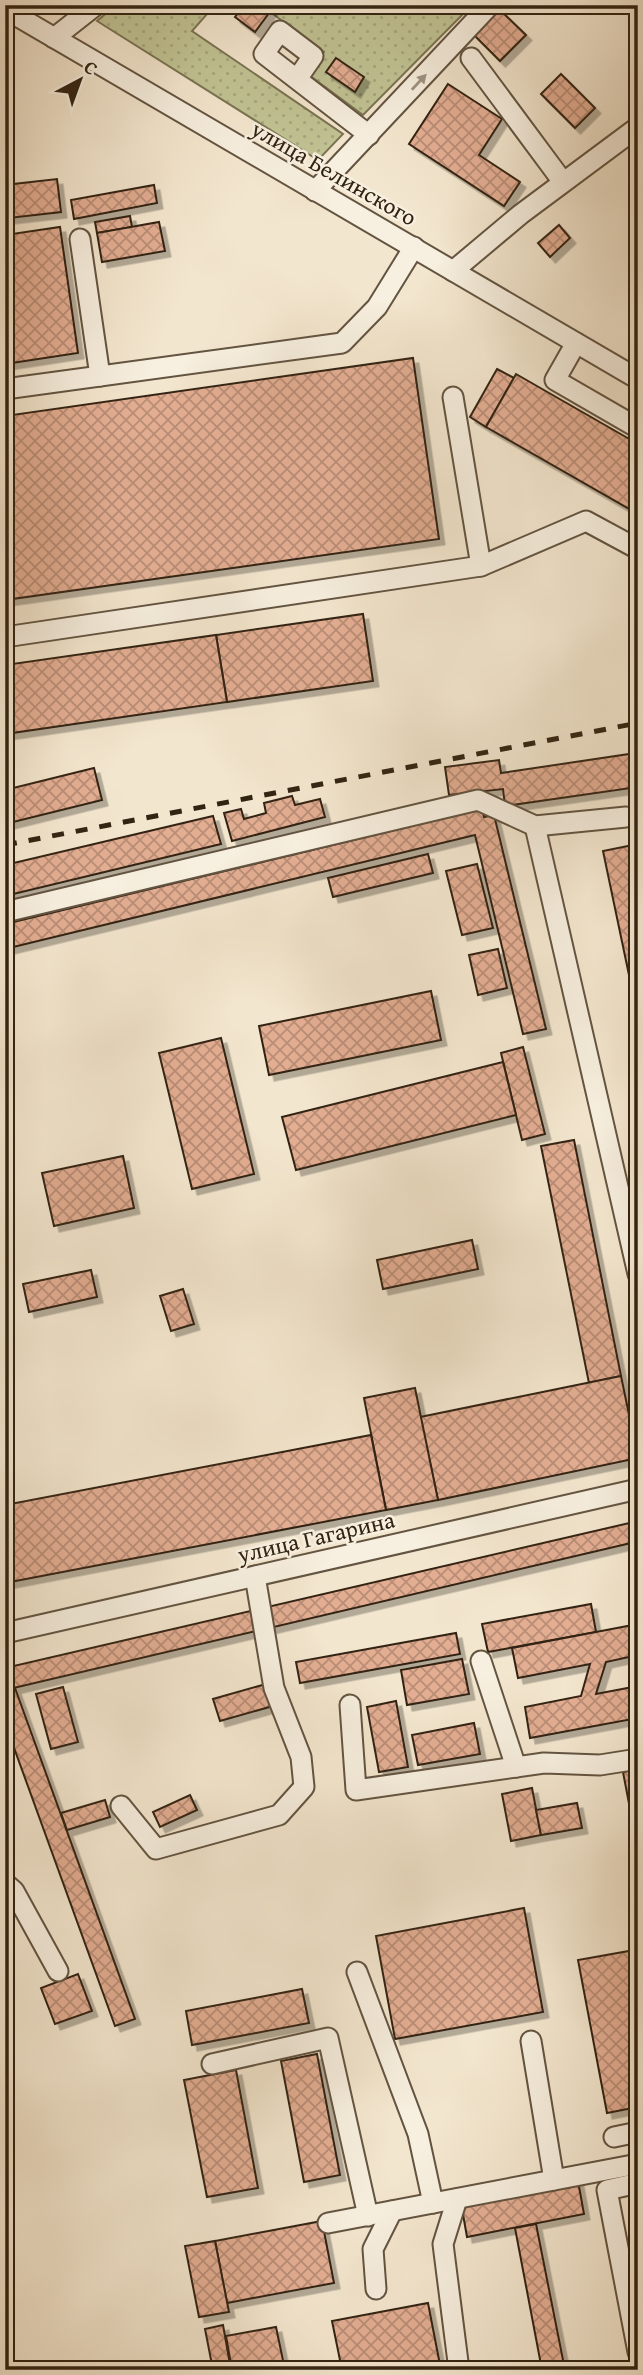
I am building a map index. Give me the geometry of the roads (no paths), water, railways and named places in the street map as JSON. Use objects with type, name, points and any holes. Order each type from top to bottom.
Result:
[{"type":"street","points":[[54,38],[96,5]]},
{"type":"street","points":[[315,191],[491,5]]},
{"type":"street","name":"улица Белинского","points":[[5,9],[638,379]]},
{"type":"street","points":[[471,58],[563,182]]},
{"type":"street","points":[[297,79],[370,133]]},
{"type":"street","points":[[453,271],[563,182],[638,127]]},
{"type":"street","points":[[80,239],[100,376]]},
{"type":"street","points":[[5,389],[342,343],[377,307],[414,247]]},
{"type":"street","points":[[576,343],[555,380],[638,428]]},
{"type":"street","points":[[453,397],[481,566]]},
{"type":"street","points":[[5,637],[481,566],[586,521],[638,549]]},
{"type":"street","points":[[5,912],[478,800],[535,826],[626,817]]},
{"type":"street","points":[[535,826],[638,1274]]},
{"type":"street","name":"улица Гагарина","points":[[5,1633],[638,1489]]},
{"type":"street","points":[[121,1807],[156,1849],[279,1815],[304,1787],[301,1757],[274,1688],[255,1576]]},
{"type":"street","points":[[481,1661],[516,1767]]},
{"type":"street","points":[[350,1705],[356,1790],[544,1763],[600,1765],[638,1759]]},
{"type":"street","points":[[5,1883],[14,1891],[58,1971]]},
{"type":"street","points":[[357,1972],[418,2134],[433,2203]]},
{"type":"street","points":[[212,2064],[328,2038],[368,2216]]},
{"type":"street","points":[[531,2041],[554,2180]]},
{"type":"street","points":[[614,2137],[638,2132]]},
{"type":"street","points":[[328,2223],[638,2164]]},
{"type":"street","points":[[638,2183],[607,2189],[638,2352]]},
{"type":"street","points":[[457,2199],[443,2244],[460,2370]]},
{"type":"street","points":[[376,2289],[373,2249],[392,2211]]},
{"type":"railway","points":[[5,845],[638,723]]}]
